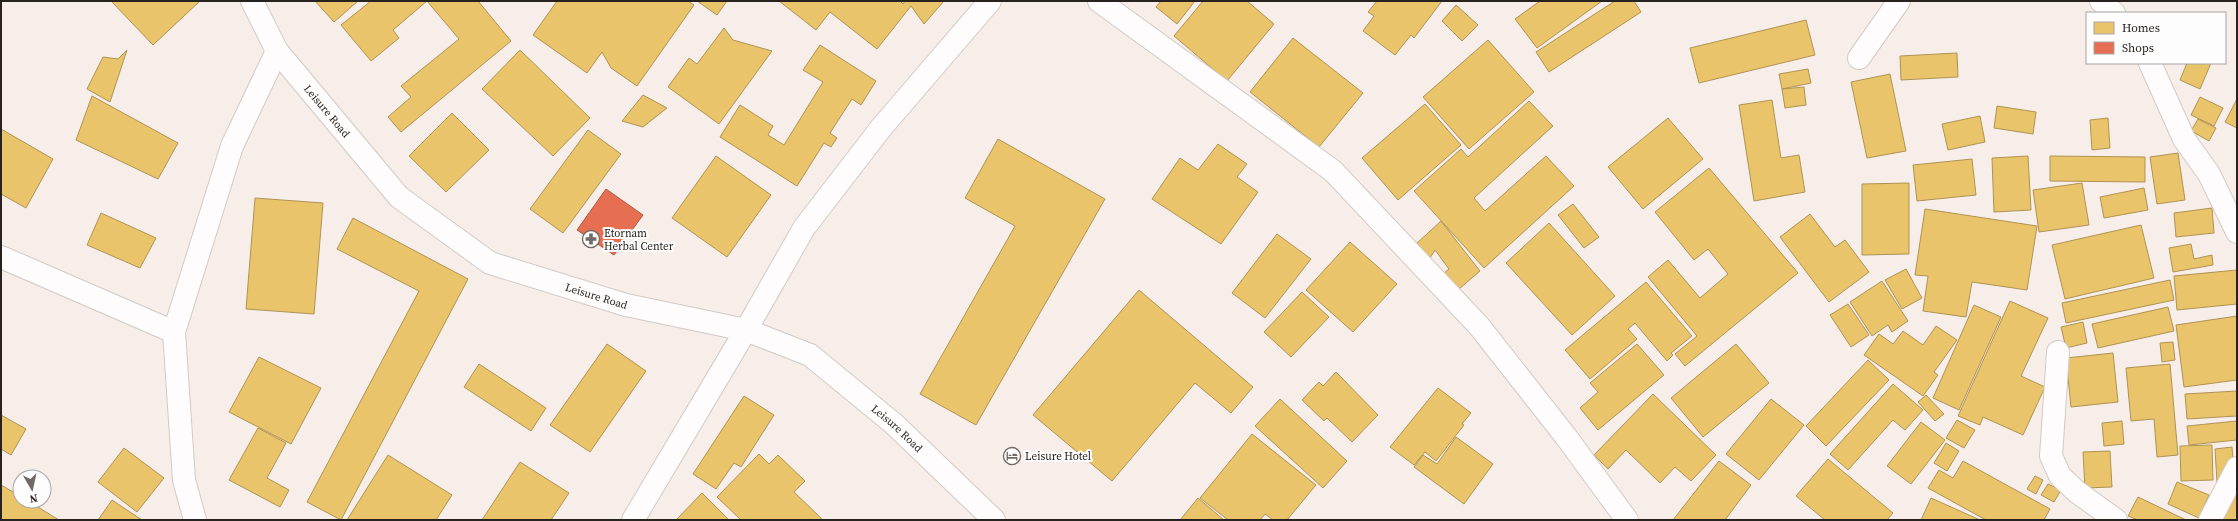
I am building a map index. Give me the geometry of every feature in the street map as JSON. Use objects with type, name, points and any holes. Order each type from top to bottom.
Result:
[{"type":"street","name":"Leisure Road","points":[[252,1],[278,51],[399,197],[490,263],[626,305],[746,330],[810,355],[894,424],[994,520]]},
{"type":"street","points":[[633,520],[746,330],[804,228],[881,128],[990,1]]},
{"type":"street","points":[[1099,1],[1333,171],[1479,326],[1567,438],[1627,520]]},
{"type":"street","points":[[1859,58],[1899,1]]},
{"type":"street","points":[[2101,1],[2113,12]]},
{"type":"street","points":[[195,520],[184,480],[174,332],[232,146],[278,51]]},
{"type":"street","points":[[2150,64],[2184,139],[2209,174],[2237,232]]},
{"type":"street","points":[[1,257],[174,332]]},
{"type":"street","points":[[2058,352],[2051,456],[2060,476],[2077,492],[2116,520]]},
{"type":"street","points":[[2210,520],[2237,468]]},
{"type":"building: Homes","points":[[111,1],[200,1],[153,45]]},
{"type":"building: Homes","points":[[315,1],[358,1],[334,22]]},
{"type":"building: Homes","points":[[371,1],[427,1],[393,30],[399,38],[371,61],[341,25]]},
{"type":"building: Homes","points":[[427,1],[478,1],[511,41],[401,132],[388,117],[411,97],[401,86],[459,39]]},
{"type":"building: Homes","points":[[557,1],[688,1],[694,5],[637,86],[611,68],[602,52],[587,73],[533,35]]},
{"type":"building: Homes","points":[[697,1],[727,1],[717,15]]},
{"type":"building: Homes","points":[[779,1],[900,1],[903,4],[905,1],[944,1],[924,24],[911,6],[877,49],[830,12],[816,30]]},
{"type":"building: Homes","points":[[1161,1],[1195,1],[1177,24],[1156,7]]},
{"type":"building: Homes","points":[[1203,1],[1247,1],[1274,24],[1227,81],[1174,36]]},
{"type":"building: Homes","points":[[1377,1],[1442,1],[1414,38],[1411,35],[1395,55],[1363,31],[1374,16],[1368,12]]},
{"type":"building: Homes","points":[[1540,1],[1602,1],[1537,48],[1515,19]]},
{"type":"building: Homes","points":[[1615,1],[1634,1],[1641,12],[1549,72],[1536,52]]},
{"type":"building: Homes","points":[[1456,5],[1478,25],[1462,41],[1442,21]]},
{"type":"building: Homes","points":[[1806,20],[1815,55],[1699,83],[1690,48]]},
{"type":"building: Homes","points":[[724,28],[733,40],[772,51],[719,124],[668,87],[689,58],[697,64]]},
{"type":"building: Homes","points":[[1293,38],[1363,93],[1319,147],[1250,92]]},
{"type":"building: Homes","points":[[1488,40],[1534,92],[1469,149],[1423,97]]},
{"type":"building: Homes","points":[[820,45],[876,81],[861,105],[852,99],[830,133],[837,138],[831,147],[824,143],[797,186],[720,137],[740,105],[773,126],[768,135],[784,145],[823,82],[803,70]]},
{"type":"building: Homes","points":[[127,50],[110,102],[87,89],[103,57],[118,59]]},
{"type":"building: Homes","points":[[520,50],[590,118],[553,156],[482,89]]},
{"type":"building: Homes","points":[[1957,53],[1958,77],[1901,80],[1900,56]]},
{"type":"building: Homes","points":[[2187,64],[2211,64],[2200,89],[2180,80]]},
{"type":"building: Homes","points":[[1808,69],[1811,83],[1782,89],[1779,74]]},
{"type":"building: Homes","points":[[1890,74],[1906,151],[1867,158],[1851,82]]},
{"type":"building: Homes","points":[[1804,87],[1806,105],[1785,108],[1782,89]]},
{"type":"building: Homes","points":[[643,95],[667,108],[643,127],[622,121]]},
{"type":"building: Homes","points":[[92,96],[178,143],[158,179],[76,140]]},
{"type":"building: Homes","points":[[2200,97],[2223,108],[2214,126],[2191,115]]},
{"type":"building: Homes","points":[[2237,99],[2237,128],[2225,122]]},
{"type":"building: Homes","points":[[1772,100],[1781,158],[1799,155],[1805,192],[1754,201],[1739,105]]},
{"type":"building: Homes","points":[[1529,101],[1553,126],[1474,198],[1485,211],[1546,156],[1574,186],[1484,268],[1414,191],[1461,149],[1468,157]]},
{"type":"building: Homes","points":[[1425,104],[1461,145],[1398,200],[1362,158]]},
{"type":"building: Homes","points":[[1997,106],[2036,112],[2033,134],[1994,128]]},
{"type":"building: Homes","points":[[452,113],[489,150],[446,192],[409,156]]},
{"type":"building: Homes","points":[[1980,116],[1985,142],[1948,150],[1942,124]]},
{"type":"building: Homes","points":[[1668,118],[1703,159],[1643,209],[1608,167]]},
{"type":"building: Homes","points":[[2108,118],[2110,148],[2092,150],[2090,120]]},
{"type":"building: Homes","points":[[2198,119],[2216,128],[2209,141],[2191,131]]},
{"type":"building: Homes","points":[[1,129],[53,159],[26,208],[1,194]]},
{"type":"building: Homes","points":[[588,130],[621,154],[563,233],[530,209]]},
{"type":"building: Homes","points":[[998,139],[1105,199],[976,425],[920,394],[1015,226],[965,198]]},
{"type":"building: Homes","points":[[1218,144],[1247,164],[1237,177],[1258,192],[1221,244],[1152,199],[1180,158],[1198,170]]},
{"type":"building: Homes","points":[[2178,153],[2185,200],[2157,204],[2150,157]]},
{"type":"building: Homes","points":[[716,156],[771,195],[727,257],[672,218]]},
{"type":"building: Homes","points":[[2028,156],[2031,210],[1994,212],[1992,158]]},
{"type":"building: Homes","points":[[2050,156],[2145,157],[2145,182],[2050,181]]},
{"type":"building: Homes","points":[[1972,159],[1976,195],[1917,201],[1913,165]]},
{"type":"building: Homes","points":[[1709,168],[1798,273],[1685,366],[1675,354],[1697,336],[1648,277],[1668,260],[1700,298],[1728,274],[1708,249],[1694,260],[1655,212]]},
{"type":"building: Homes","points":[[1909,183],[1909,254],[1862,255],[1862,184]]},
{"type":"building: Homes","points":[[2082,183],[2089,225],[2039,232],[2033,190]]},
{"type":"building: Homes","points":[[2144,188],[2148,210],[2104,218],[2100,197]]},
{"type":"building: Homes","points":[[255,198],[323,203],[314,314],[246,309]]},
{"type":"building: Homes","points":[[1573,204],[1599,237],[1584,248],[1558,215]]},
{"type":"building: Homes","points":[[2212,208],[2214,233],[2176,237],[2174,213]]},
{"type":"building: Homes","points":[[1925,209],[2037,226],[2027,290],[1972,282],[1966,317],[1923,311],[1928,276],[1915,275]]},
{"type":"building: Homes","points":[[101,213],[156,238],[140,268],[87,245]]},
{"type":"building: Homes","points":[[1810,214],[1835,247],[1845,240],[1869,272],[1829,302],[1780,237]]},
{"type":"building: Homes","points":[[353,218],[468,279],[341,520],[307,502],[419,291],[337,249]]},
{"type":"building: Homes","points":[[1441,221],[1480,271],[1459,289],[1443,274],[1449,269],[1435,250],[1430,258],[1417,243]]},
{"type":"building: Homes","points":[[1549,223],[1615,296],[1572,335],[1506,263]]},
{"type":"building: Homes","points":[[2141,225],[2154,278],[2065,299],[2052,245]]},
{"type":"building: Homes","points":[[1277,234],[1311,259],[1265,318],[1232,293]]},
{"type":"building: Homes","points":[[1350,242],[1397,284],[1353,332],[1306,290]]},
{"type":"building: Homes","points":[[2191,244],[2194,259],[2212,255],[2213,265],[2173,272],[2169,248]]},
{"type":"building: Homes","points":[[1906,269],[1922,298],[1902,309],[1885,280]]},
{"type":"building: Homes","points":[[2237,270],[2237,304],[2177,310],[2174,276]]},
{"type":"building: Homes","points":[[2170,280],[2174,300],[2066,323],[2062,303]]},
{"type":"building: Homes","points":[[1882,281],[1908,321],[1892,332],[1888,325],[1872,336],[1850,302]]},
{"type":"building: Homes","points":[[1646,282],[1692,336],[1671,353],[1673,355],[1667,361],[1635,323],[1628,329],[1637,339],[1590,379],[1565,350]]},
{"type":"building: Homes","points":[[1139,290],[1253,387],[1231,413],[1195,383],[1112,481],[1033,415]]},
{"type":"building: Homes","points":[[1302,292],[1329,317],[1291,357],[1264,332]]},
{"type":"building: Homes","points":[[2010,301],[2048,318],[2021,376],[2045,387],[2023,435],[1983,417],[1980,425],[1958,416]]},
{"type":"building: Homes","points":[[1848,304],[1869,335],[1851,347],[1830,315]]},
{"type":"building: Homes","points":[[1974,305],[2001,317],[1959,410],[1933,398]]},
{"type":"building: Homes","points":[[2168,307],[2174,331],[2098,348],[2092,324]]},
{"type":"building: Homes","points":[[2237,316],[2237,380],[2184,387],[2176,325]]},
{"type":"building: Homes","points":[[2083,322],[2087,343],[2066,348],[2061,327]]},
{"type":"building: Homes","points":[[1936,326],[1957,340],[1934,372],[1938,375],[1923,396],[1864,355],[1879,334],[1893,344],[1903,331],[1923,345]]},
{"type":"building: Homes","points":[[2173,342],[2175,360],[2162,362],[2160,343]]},
{"type":"building: Homes","points":[[607,344],[646,371],[590,452],[550,425]]},
{"type":"building: Homes","points":[[1637,344],[1664,375],[1598,430],[1580,408],[1598,392],[1590,383]]},
{"type":"building: Homes","points":[[1736,344],[1769,383],[1703,437],[1671,398]]},
{"type":"building: Homes","points":[[2113,353],[2118,402],[2071,407],[2066,358]]},
{"type":"building: Homes","points":[[259,357],[321,388],[291,444],[229,412]]},
{"type":"building: Homes","points":[[1868,360],[1889,380],[1826,446],[1806,426]]},
{"type":"building: Homes","points":[[479,364],[546,408],[531,431],[464,387]]},
{"type":"building: Homes","points":[[2170,364],[2178,455],[2157,457],[2154,419],[2131,421],[2126,368]]},
{"type":"building: Homes","points":[[1336,372],[1378,415],[1352,442],[1327,418],[1324,421],[1302,400],[1319,382],[1323,386]]},
{"type":"building: Homes","points":[[1893,384],[1923,410],[1905,430],[1893,420],[1848,470],[1830,454]]},
{"type":"building: Homes","points":[[1438,388],[1471,413],[1462,424],[1464,425],[1436,461],[1425,452],[1414,465],[1390,447]]},
{"type":"building: Homes","points":[[2237,391],[2237,416],[2187,419],[2185,394]]},
{"type":"building: Homes","points":[[1653,394],[1716,455],[1691,481],[1675,467],[1660,483],[1626,450],[1608,469],[1594,455]]},
{"type":"building: Homes","points":[[1926,395],[1944,414],[1935,421],[1918,402]]},
{"type":"building: Homes","points":[[744,396],[774,415],[741,467],[734,463],[716,489],[693,474]]},
{"type":"building: Homes","points":[[1280,399],[1347,461],[1323,488],[1255,426]]},
{"type":"building: Homes","points":[[1771,399],[1804,425],[1759,480],[1726,454]]},
{"type":"building: Homes","points":[[1,415],[26,429],[11,455],[1,449]]},
{"type":"building: Homes","points":[[1957,420],[1975,430],[1964,448],[1946,438]]},
{"type":"building: Homes","points":[[2122,421],[2124,444],[2104,446],[2102,423]]},
{"type":"building: Homes","points":[[2237,421],[2237,440],[2189,445],[2187,426]]},
{"type":"building: Homes","points":[[1921,422],[1945,440],[1911,484],[1887,466]]},
{"type":"building: Homes","points":[[258,428],[286,443],[267,478],[289,490],[280,507],[229,480]]},
{"type":"building: Homes","points":[[1252,434],[1316,485],[1287,520],[1273,520],[1265,514],[1260,520],[1228,520],[1200,498]]},
{"type":"building: Homes","points":[[1456,437],[1493,464],[1464,504],[1414,467],[1423,455],[1437,464]]},
{"type":"building: Homes","points":[[1946,443],[1959,451],[1947,471],[1934,463]]},
{"type":"building: Homes","points":[[2212,445],[2213,480],[2181,481],[2180,446]]},
{"type":"building: Homes","points":[[2232,447],[2234,471],[2217,482],[2215,449]]},
{"type":"building: Homes","points":[[124,448],[164,478],[137,512],[98,482]]},
{"type":"building: Homes","points":[[2110,451],[2112,487],[2085,488],[2083,452]]},
{"type":"building: Homes","points":[[759,454],[769,464],[778,455],[805,481],[794,492],[823,520],[741,520],[717,497]]},
{"type":"building: Homes","points":[[388,455],[452,495],[436,520],[347,520]]},
{"type":"building: Homes","points":[[1828,459],[1893,513],[1887,520],[1825,520],[1796,496]]},
{"type":"building: Homes","points":[[1719,461],[1751,485],[1725,520],[1673,520]]},
{"type":"building: Homes","points":[[1963,461],[2050,509],[2044,520],[1986,520],[1928,488],[1939,470],[1953,478]]},
{"type":"building: Homes","points":[[520,462],[569,493],[551,520],[482,520]]},
{"type":"building: Homes","points":[[2035,476],[2043,480],[2036,494],[2027,489]]},
{"type":"building: Homes","points":[[2177,482],[2209,495],[2199,518],[2168,504]]},
{"type":"building: Homes","points":[[2237,483],[2237,520],[2216,520]]},
{"type":"building: Homes","points":[[2048,484],[2061,490],[2054,502],[2041,495]]},
{"type":"building: Homes","points":[[1,485],[12,491],[12,509],[41,509],[59,520],[1,520]]},
{"type":"building: Homes","points":[[702,493],[729,520],[676,520]]},
{"type":"building: Homes","points":[[2138,497],[2186,520],[2138,520],[2128,516]]},
{"type":"building: Homes","points":[[1198,498],[1224,520],[1180,520]]},
{"type":"building: Homes","points":[[1931,498],[1980,520],[1921,520]]},
{"type":"building: Homes","points":[[112,500],[142,520],[98,520]]},
{"type":"building: Shops","points":[[606,189],[643,215],[614,255],[577,230]]},
{"type":"place","name":"Etornam Herbal Center","points":[[591,239]]},
{"type":"place","name":"Leisure Hotel","points":[[1012,456]]}]
